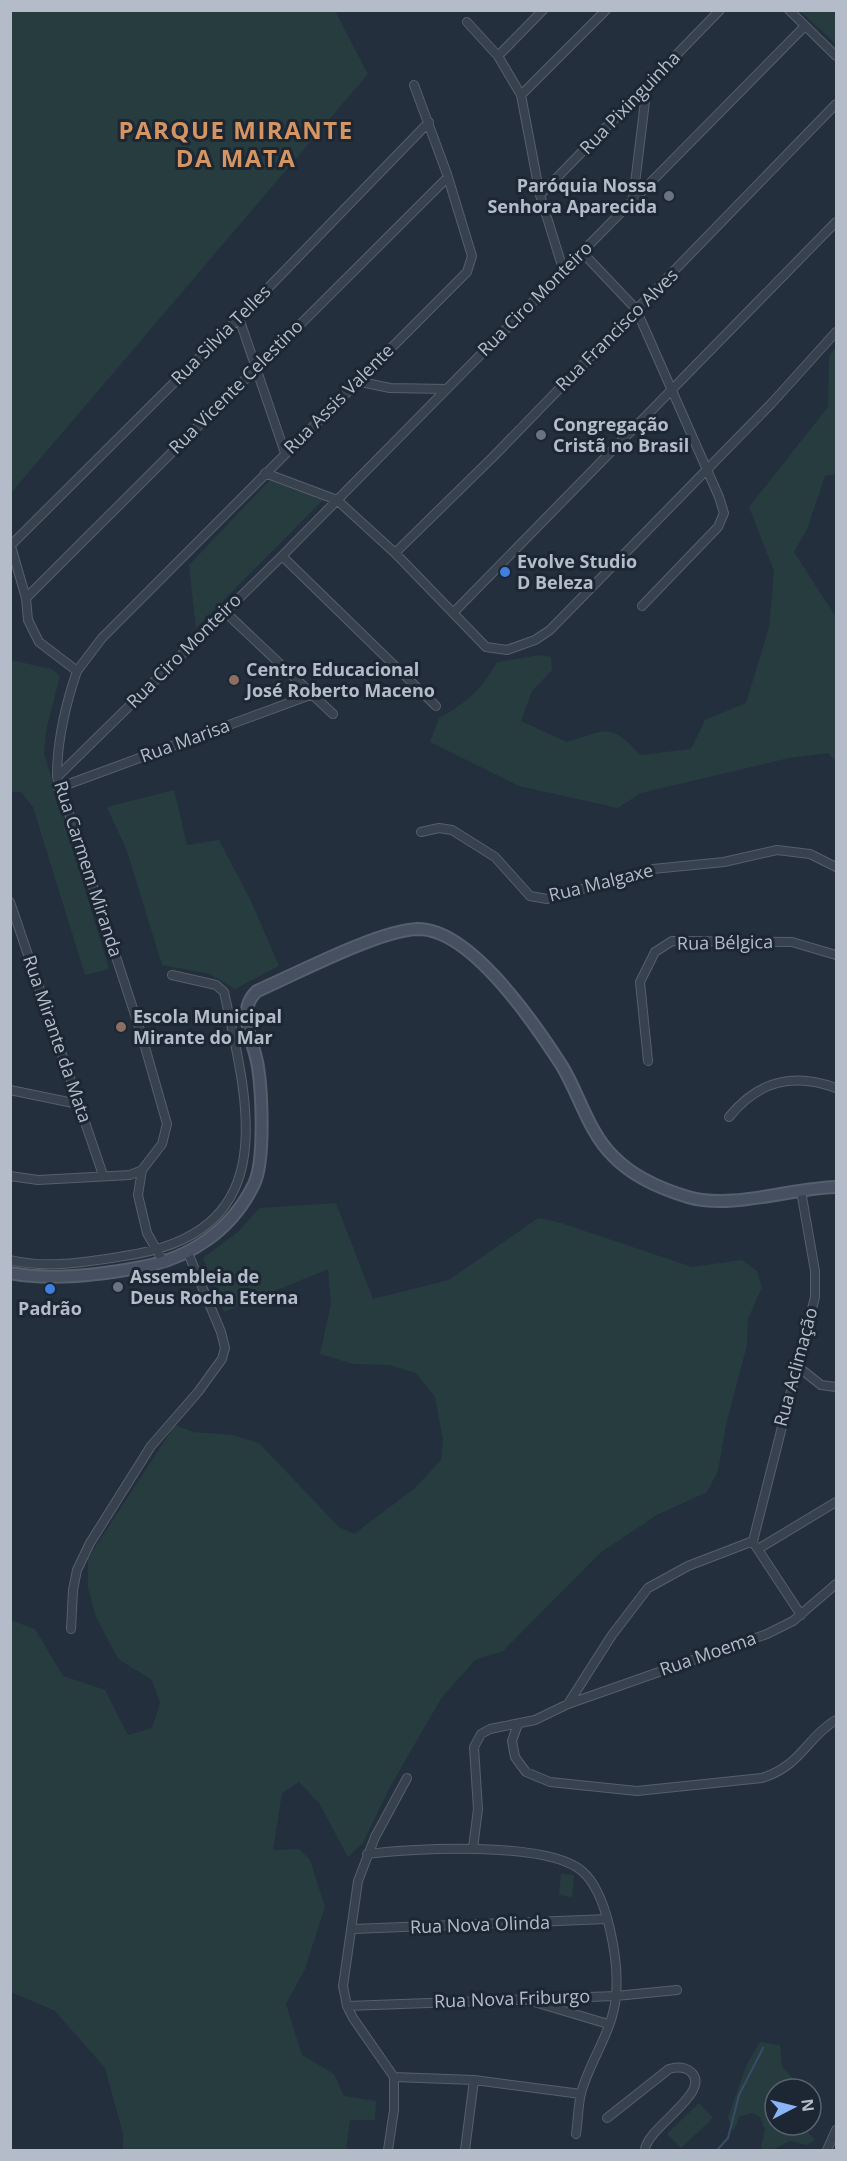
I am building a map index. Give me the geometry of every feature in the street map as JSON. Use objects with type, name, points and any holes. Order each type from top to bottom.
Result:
[{"type":"street","points":[[498,56],[543,10]]},
{"type":"street","points":[[521,95],[606,10]]},
{"type":"street","name":"Rua Pixinguinha","points":[[540,195],[720,10]]},
{"type":"street","points":[[789,10],[804,27],[837,56]]},
{"type":"street","points":[[467,22],[498,56],[521,95],[540,195],[563,269]]},
{"type":"street","name":"Rua Ciro Monteiro","points":[[57,777],[282,556],[804,27]]},
{"type":"street","name":"Rua Assis Valente","points":[[77,671],[102,638],[467,272],[471,264],[471,255],[448,177],[414,85]]},
{"type":"street","points":[[632,200],[647,85]]},
{"type":"street","name":"Rua Francisco Alves","points":[[395,553],[837,104]]},
{"type":"street","name":"Rua Silvia Telles","points":[[11,544],[239,318],[429,122]]},
{"type":"street","name":"Rua Vicente Celestino","points":[[26,598],[256,366],[448,177]]},
{"type":"street","points":[[454,612],[837,222]]},
{"type":"street","points":[[582,252],[636,309],[707,468],[724,513],[718,527],[642,606]]},
{"type":"street","points":[[239,318],[285,453]]},
{"type":"street","points":[[265,473],[337,500],[395,553],[454,612],[474,638],[486,647],[507,650],[535,640],[550,630],[771,404],[837,332]]},
{"type":"street","points":[[356,381],[390,388],[447,389]]},
{"type":"street","points":[[11,544],[26,598],[28,620],[39,642],[77,671]]},
{"type":"street","points":[[282,556],[436,706]]},
{"type":"street","points":[[224,611],[333,714]]},
{"type":"street","name":"Rua Carmem Miranda","points":[[77,671],[65,706],[57,753],[58,788],[141,1033],[167,1124],[162,1144],[142,1170]]},
{"type":"street","name":"Rua Marisa","points":[[58,788],[313,694]]},
{"type":"street","name":"Rua Malgaxe","points":[[421,832],[439,828],[452,830],[495,857],[530,896],[547,899],[653,869],[724,862],[777,849],[810,854],[837,867]]},
{"type":"street","name":"Rua Mirante da Mata","points":[[10,902],[103,1176]]},
{"type":"street","points":[[10,1273],[30,1277],[76,1275],[164,1263],[188,1253],[221,1230],[255,1183],[261,1139],[262,1099],[258,1065],[245,1010],[248,999],[257,991],[354,949],[390,935],[417,929],[439,932],[466,947],[495,977],[562,1066],[604,1146],[633,1173],[688,1197],[711,1201],[837,1187]]},
{"type":"street","name":"Rua Bélgica","points":[[648,1062],[640,982],[655,952],[672,941],[786,942],[837,955]]},
{"type":"street","points":[[10,1260],[27,1264],[63,1263],[157,1251],[193,1236],[216,1219],[232,1199],[240,1173],[246,1139],[241,1070],[224,992],[216,985],[172,975]]},
{"type":"street","points":[[729,1117],[743,1099],[756,1090],[775,1083],[795,1080],[819,1082],[837,1088]]},
{"type":"street","points":[[10,1090],[78,1104]]},
{"type":"street","points":[[246,1139],[261,1139]]},
{"type":"street","points":[[10,1176],[38,1180],[130,1174],[142,1170],[138,1195],[141,1215],[147,1233],[164,1263]]},
{"type":"street","name":"Rua Aclimação","points":[[755,1545],[814,1297],[815,1271],[801,1191]]},
{"type":"street","points":[[71,1629],[73,1590],[77,1570],[90,1543],[151,1446],[198,1392],[222,1359],[225,1348],[221,1332],[188,1253]]},
{"type":"street","points":[[796,1365],[821,1384],[837,1387]]},
{"type":"street","points":[[568,1704],[612,1635],[648,1588],[688,1566],[755,1545],[837,1502]]},
{"type":"street","points":[[755,1545],[801,1615]]},
{"type":"street","name":"Rua Moema","points":[[473,1848],[478,1791],[474,1747],[481,1734],[490,1729],[534,1720],[568,1704],[755,1639],[794,1621],[837,1584]]},
{"type":"street","points":[[518,1724],[512,1741],[515,1757],[521,1766],[535,1778],[637,1791],[762,1778],[779,1773],[809,1747],[828,1725],[837,1720]]},
{"type":"street","points":[[388,2151],[394,2110],[394,2077],[347,2006],[343,1986],[353,1929],[358,1881],[367,1854],[407,1778]]},
{"type":"street","points":[[367,1854],[473,1848],[549,1857],[574,1865],[590,1879],[607,1919],[615,1957],[616,1995],[608,2024],[581,2094],[576,2134]]},
{"type":"street","name":"Rua Nova Olinda","points":[[353,1929],[607,1919]]},
{"type":"street","name":"Rua Nova Friburgo","points":[[347,2006],[616,1995],[677,1990]]},
{"type":"street","points":[[523,1999],[608,2024]]},
{"type":"street","points":[[607,2118],[669,2068],[688,2070],[693,2074],[696,2085],[691,2095],[649,2140],[645,2151]]},
{"type":"street","points":[[394,2077],[474,2080],[581,2094]]},
{"type":"street","points":[[465,2151],[474,2080]]},
{"type":"street","points":[[826,2151],[837,2130]]},
{"type":"green space","points":[[11,10],[335,11],[368,74],[11,493]]},
{"type":"green space","points":[[800,11],[836,11],[836,44]]},
{"type":"green space","points":[[836,347],[836,474],[825,476],[807,529],[794,552],[836,617],[836,762],[828,753],[789,758],[641,793],[618,808],[519,786],[430,742],[439,718],[473,695],[497,662],[540,655],[551,657],[552,670],[532,691],[521,721],[567,742],[591,734],[607,732],[622,737],[640,755],[691,749],[705,720],[746,703],[769,627],[774,571],[749,507],[828,407],[829,356]]},
{"type":"green space","points":[[270,480],[323,500],[196,628],[189,565]]},
{"type":"green space","points":[[11,660],[51,669],[60,676],[46,731],[44,753],[109,969],[85,975],[33,807],[21,792],[11,792]]},
{"type":"green space","points":[[174,790],[187,845],[219,840],[250,899],[279,966],[235,989],[210,974],[162,965],[127,851],[107,807]]},
{"type":"green space","points":[[336,1203],[373,1299],[449,1280],[538,1218],[561,1223],[692,1267],[742,1260],[757,1271],[762,1287],[748,1319],[747,1345],[726,1425],[718,1471],[707,1492],[657,1515],[600,1553],[503,1651],[475,1660],[442,1697],[390,1787],[363,1843],[348,1857],[319,1803],[299,1782],[282,1793],[273,1850],[299,1849],[310,1860],[325,1907],[305,1969],[286,2004],[302,2055],[334,2074],[344,2096],[376,2101],[375,2120],[350,2120],[346,2150],[123,2150],[123,2134],[105,2068],[55,2011],[11,1992],[11,1620],[35,1629],[63,1676],[105,1690],[128,1735],[152,1728],[160,1703],[152,1680],[118,1659],[96,1617],[88,1588],[88,1558],[175,1425],[193,1432],[232,1435],[259,1443],[339,1527],[354,1534],[415,1488],[441,1460],[443,1440],[435,1397],[416,1373],[389,1365],[353,1364],[320,1354],[331,1304],[328,1269],[224,1312],[203,1258],[239,1231],[259,1208]]},
{"type":"green space","points":[[561,1874],[574,1875],[572,1897],[559,1895]]},
{"type":"green space","points":[[760,2042],[780,2045],[782,2066],[791,2077],[763,2077],[763,2125],[760,2117],[753,2113],[740,2116],[733,2132],[728,2117],[746,2066]]},
{"type":"green space","points":[[699,2103],[713,2118],[681,2148],[667,2134]]},
{"type":"green space","points":[[763,2137],[812,2137],[815,2140],[807,2145],[790,2141],[772,2150],[763,2150],[761,2147]]},
{"type":"waterway","points":[[717,2150],[728,2138],[739,2095],[763,2048]]},
{"type":"place","name":"Paróquia Nossa Senhora Aparecida","points":[[669,196]]},
{"type":"place","name":"Congregação Cristã no Brasil","points":[[541,435]]},
{"type":"place","name":"Evolve Studio D Beleza","points":[[505,572]]},
{"type":"place","name":"Centro Educacional José Roberto Maceno","points":[[234,680]]},
{"type":"place","name":"Escola Municipal Mirante do Mar","points":[[121,1027]]},
{"type":"place","name":"Assembleia de Deus Rocha Eterna","points":[[118,1287]]},
{"type":"place","name":"Padrão","points":[[50,1289]]},
{"type":"district","name":"PARQUE MIRANTE DA MATA","points":[[236,145]]}]
